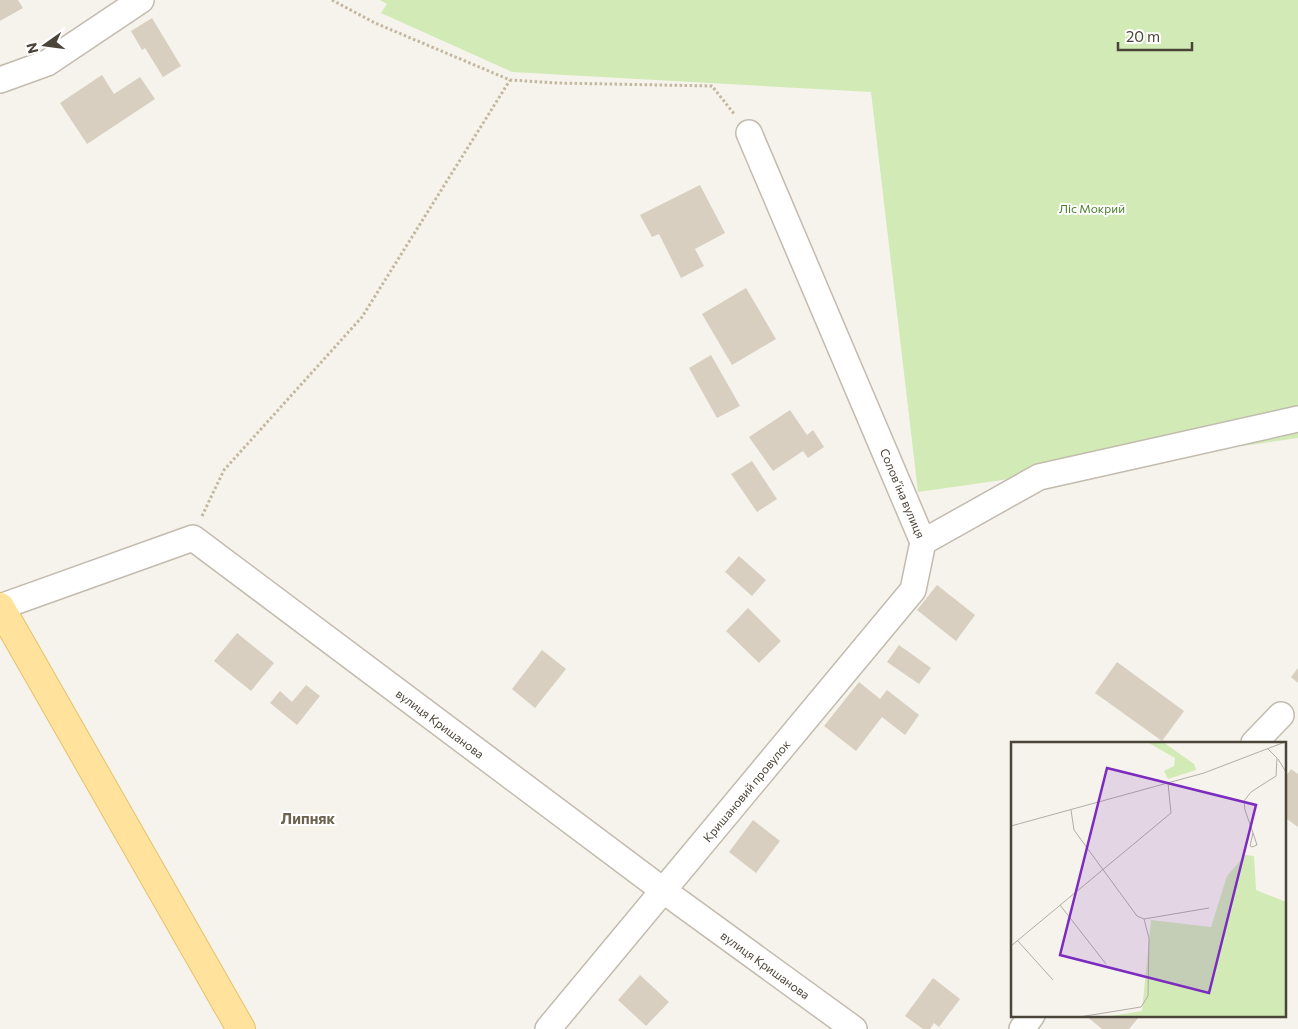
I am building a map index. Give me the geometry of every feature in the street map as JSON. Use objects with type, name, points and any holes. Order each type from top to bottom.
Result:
[{"type":"main road","points":[[0,607],[241,1029]]},
{"type":"street","points":[[0,80],[47,63],[141,0]]},
{"type":"street","name":"Соловʼїна вулиця","points":[[749,133],[923,542],[1039,476],[1298,419]]},
{"type":"street","points":[[0,607],[193,538]]},
{"type":"street","name":"вулиця Кришанова","points":[[193,538],[664,891],[854,1029]]},
{"type":"street","name":"Кришановий провулок","points":[[548,1029],[913,590],[923,542]]},
{"type":"street","points":[[1255,742],[1282,715]]},
{"type":"street","points":[[1022,1029],[1031,1016]]},
{"type":"path","points":[[332,0],[375,23],[510,80],[557,83],[712,86],[749,133]]},
{"type":"path","points":[[193,538],[224,470],[362,317],[510,80]]},
{"type":"green space","name":"Ліс Мокрий","points":[[380,0],[1298,0],[1298,438],[918,492],[871,92],[512,72],[381,13],[387,4]]},
{"type":"building","points":[[0,0],[18,0],[23,8],[0,21]]},
{"type":"building","points":[[152,18],[181,66],[163,77],[145,48],[142,50],[131,31]]},
{"type":"building","points":[[102,75],[114,94],[140,77],[155,99],[87,144],[60,103]]},
{"type":"building","points":[[700,185],[725,233],[695,249],[704,266],[681,278],[659,234],[652,237],[640,215]]},
{"type":"building","points":[[746,288],[776,339],[732,365],[702,314]]},
{"type":"building","points":[[711,355],[740,406],[717,418],[689,368]]},
{"type":"building","points":[[790,410],[807,435],[813,430],[824,447],[808,458],[803,451],[773,471],[749,437]]},
{"type":"building","points":[[752,461],[777,499],[757,512],[731,474]]},
{"type":"building","points":[[739,556],[766,580],[752,596],[725,572]]},
{"type":"building","points":[[937,585],[975,615],[956,641],[917,610]]},
{"type":"building","points":[[748,608],[781,641],[759,663],[726,631]]},
{"type":"building","points":[[237,633],[274,663],[251,691],[214,661]]},
{"type":"building","points":[[899,645],[931,668],[919,684],[887,662]]},
{"type":"building","points":[[542,650],[566,669],[535,708],[512,689]]},
{"type":"building","points":[[1117,662],[1184,711],[1162,741],[1095,693]]},
{"type":"building","points":[[1298,668],[1298,683],[1291,677]]},
{"type":"building","points":[[859,682],[880,699],[887,690],[919,715],[905,735],[882,717],[856,751],[824,726]]},
{"type":"building","points":[[306,685],[320,696],[297,725],[270,703],[280,691],[292,702]]},
{"type":"building","points":[[1291,769],[1298,774],[1298,827],[1286,818],[1286,776]]},
{"type":"building","points":[[753,820],[780,841],[756,873],[729,852]]},
{"type":"building","points":[[640,975],[669,1002],[646,1026],[618,1000]]},
{"type":"building","points":[[933,978],[960,999],[939,1027],[934,1023],[930,1029],[923,1029],[905,1016]]},
{"type":"building","points":[[1086,1016],[1139,1017],[1129,1029],[1102,1029]]},
{"type":"district","name":"Липняк","points":[[308,818]]}]
